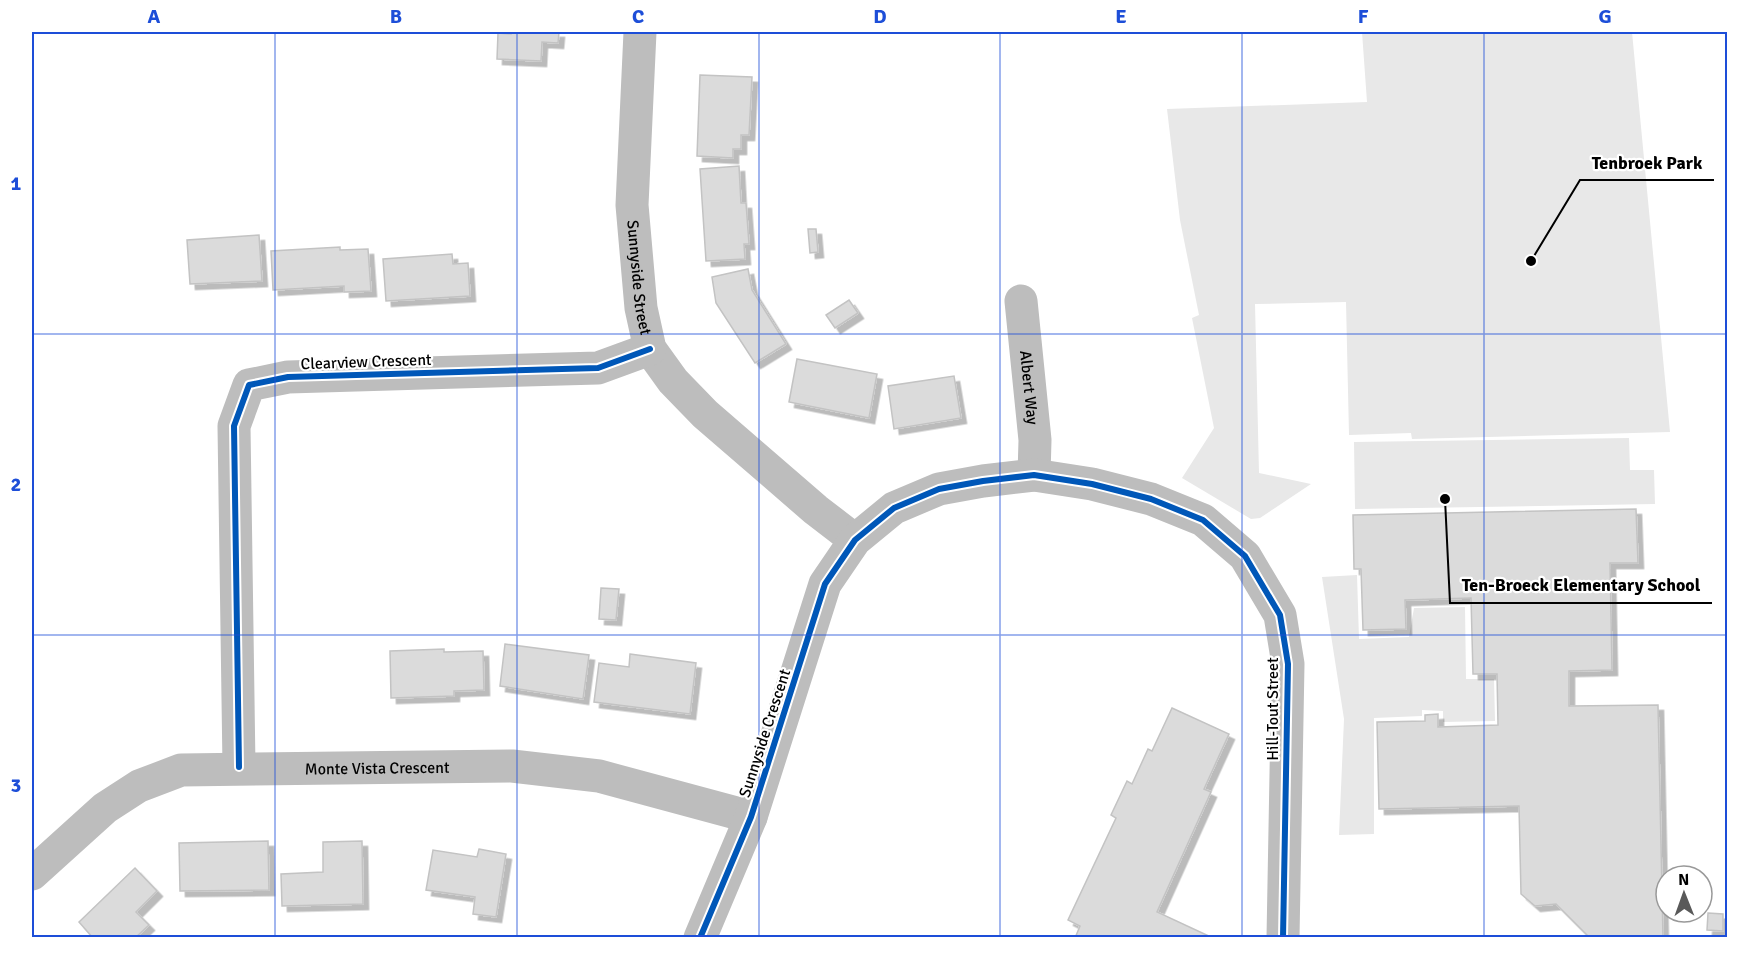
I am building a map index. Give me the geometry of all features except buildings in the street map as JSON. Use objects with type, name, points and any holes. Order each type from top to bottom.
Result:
[{"type":"street","name":"Sunnyside Street","points":[[640,32],[632,205],[641,308],[650,349],[673,381],[705,414],[816,510],[855,540]]},
{"type":"street","name":"Albert Way","points":[[1021,301],[1035,440],[1034,475]]},
{"type":"street","name":"Clearview Crescent","points":[[239,767],[234,426],[249,385],[288,377],[598,368],[650,349]]},
{"type":"street","name":"Hill-Tout Street","points":[[855,540],[894,508],[939,489],[1034,475],[1092,484],[1151,499],[1203,520],[1245,556],[1280,615],[1288,664],[1283,938]]},
{"type":"street","name":"Sunnyside Crescent","points":[[700,938],[751,817],[825,584],[855,540]]},
{"type":"street","name":"Monte Vista Crescent","points":[[32,874],[105,808],[139,786],[181,770],[239,767],[512,766],[598,776],[751,817]]},
{"type":"shaded area","points":[[1362,32],[1632,32],[1670,432],[1412,439],[1411,433],[1349,435],[1346,302],[1255,304],[1259,473],[1311,484],[1260,518],[1251,519],[1182,478],[1214,428],[1192,318],[1199,315],[1180,220],[1167,109],[1367,102]]},
{"type":"shaded area","points":[[1629,438],[1630,470],[1654,470],[1655,504],[1355,509],[1354,442]]},
{"type":"shaded area","points":[[1357,575],[1359,639],[1409,637],[1414,608],[1465,607],[1466,679],[1494,679],[1495,721],[1443,722],[1443,711],[1422,710],[1422,716],[1374,718],[1374,834],[1339,835],[1344,719],[1322,577]]},
{"type":"cycle path","points":[[239,767],[234,426],[249,385],[288,377],[598,368],[650,349]]},
{"type":"cycle path","points":[[700,938],[751,817],[825,584],[855,540],[894,508],[939,489],[1034,475],[1092,484],[1151,499],[1203,520],[1245,556],[1280,615],[1288,664],[1283,938]]},
{"type":"place","name":"Tenbroek Park","points":[[1531,261]]},
{"type":"place","name":"Ten-Broeck Elementary School","points":[[1445,499]]}]
